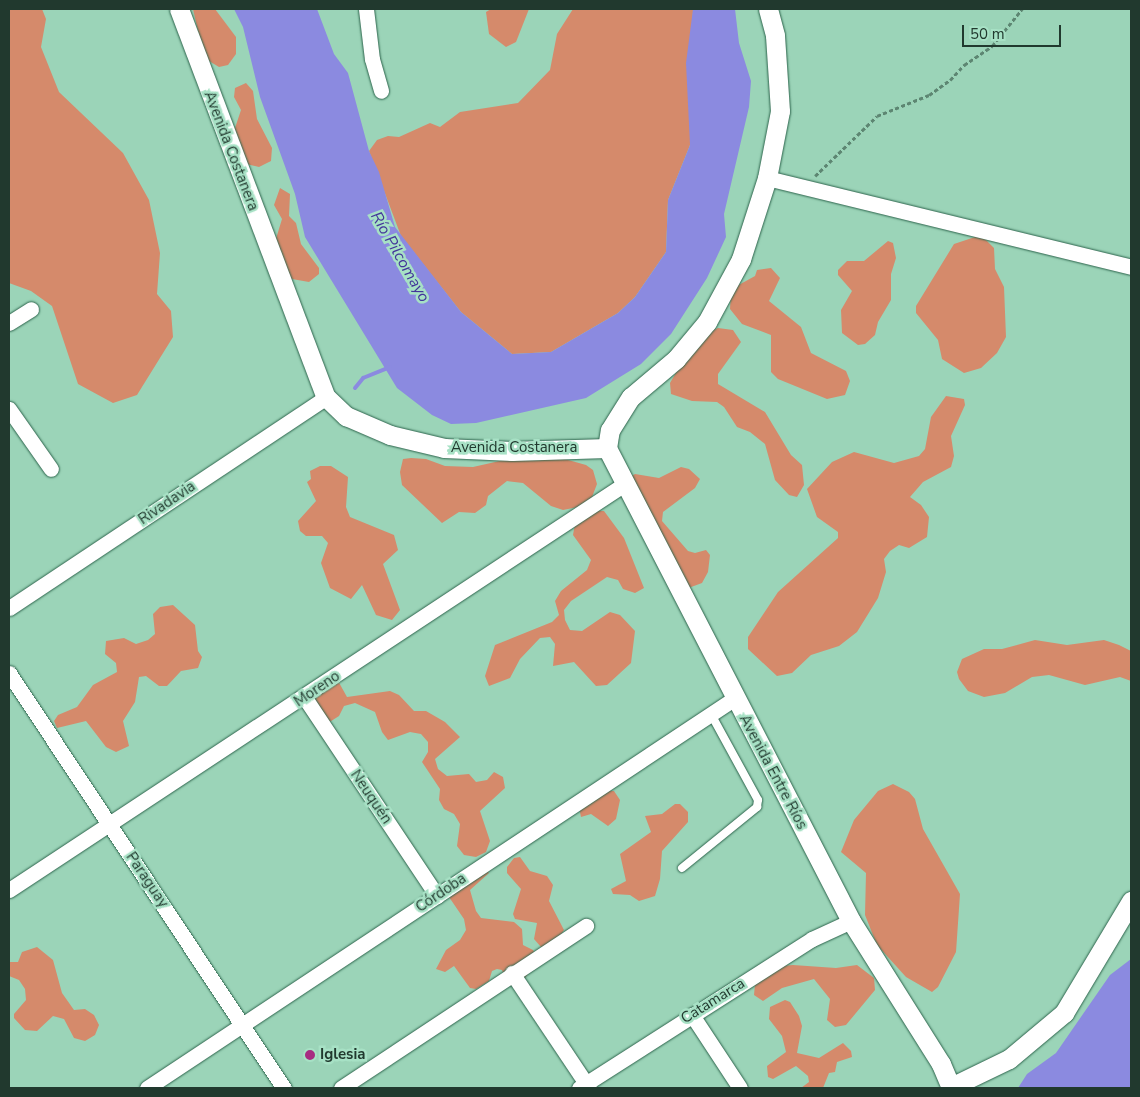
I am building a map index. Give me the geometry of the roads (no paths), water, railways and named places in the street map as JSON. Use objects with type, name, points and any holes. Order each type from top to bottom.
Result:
[{"type":"street","name":"Avenida Costanera","points":[[179,9],[326,397],[355,420],[390,435],[444,448],[607,448]]},
{"type":"street","points":[[366,9],[372,59],[381,91]]},
{"type":"street","points":[[607,448],[610,430],[631,397],[676,359],[707,322],[741,259],[767,178],[780,111],[775,34],[768,9]]},
{"type":"street","points":[[767,178],[1131,267]]},
{"type":"street","points":[[9,323],[31,309]]},
{"type":"street","name":"Rivadavia","points":[[9,608],[326,397]]},
{"type":"street","points":[[9,409],[51,469]]},
{"type":"street","name":"Avenida Entre Ríos","points":[[607,448],[624,485],[851,921],[941,1064],[951,1088]]},
{"type":"street","name":"Moreno","points":[[9,890],[305,698],[624,485]]},
{"type":"street","name":"Paraguay","points":[[9,673],[284,1088]]},
{"type":"street","name":"Neuquén","points":[[305,698],[437,896]]},
{"type":"street","name":"Córdoba","points":[[148,1088],[735,698]]},
{"type":"street","points":[[951,1088],[1009,1059],[1064,1013],[1131,901]]},
{"type":"street","name":"Catamarca","points":[[585,1087],[692,1015],[812,939],[851,921]]},
{"type":"street","points":[[341,1088],[512,973],[586,926]]},
{"type":"street","points":[[512,973],[585,1087]]},
{"type":"street","points":[[692,1015],[740,1088]]},
{"type":"lane","points":[[682,868],[757,807],[758,800],[711,714]]},
{"type":"water","name":"Río Pilcomayo","points":[[234,9],[317,9],[334,54],[348,73],[369,151],[379,172],[395,227],[461,312],[512,354],[551,352],[618,313],[635,297],[666,252],[668,200],[690,145],[686,63],[693,9],[735,9],[739,43],[751,81],[749,107],[724,214],[726,237],[707,278],[671,334],[641,364],[586,398],[476,423],[451,424],[432,415],[397,388],[305,237],[295,194],[260,97],[243,27]]},
{"type":"water","points":[[1131,959],[1131,1088],[1018,1088],[1027,1074],[1056,1053],[1110,975]]},
{"type":"waterway","points":[[355,388],[363,378],[390,367]]},
{"type":"place","name":"Iglesia","points":[[310,1055]]}]
